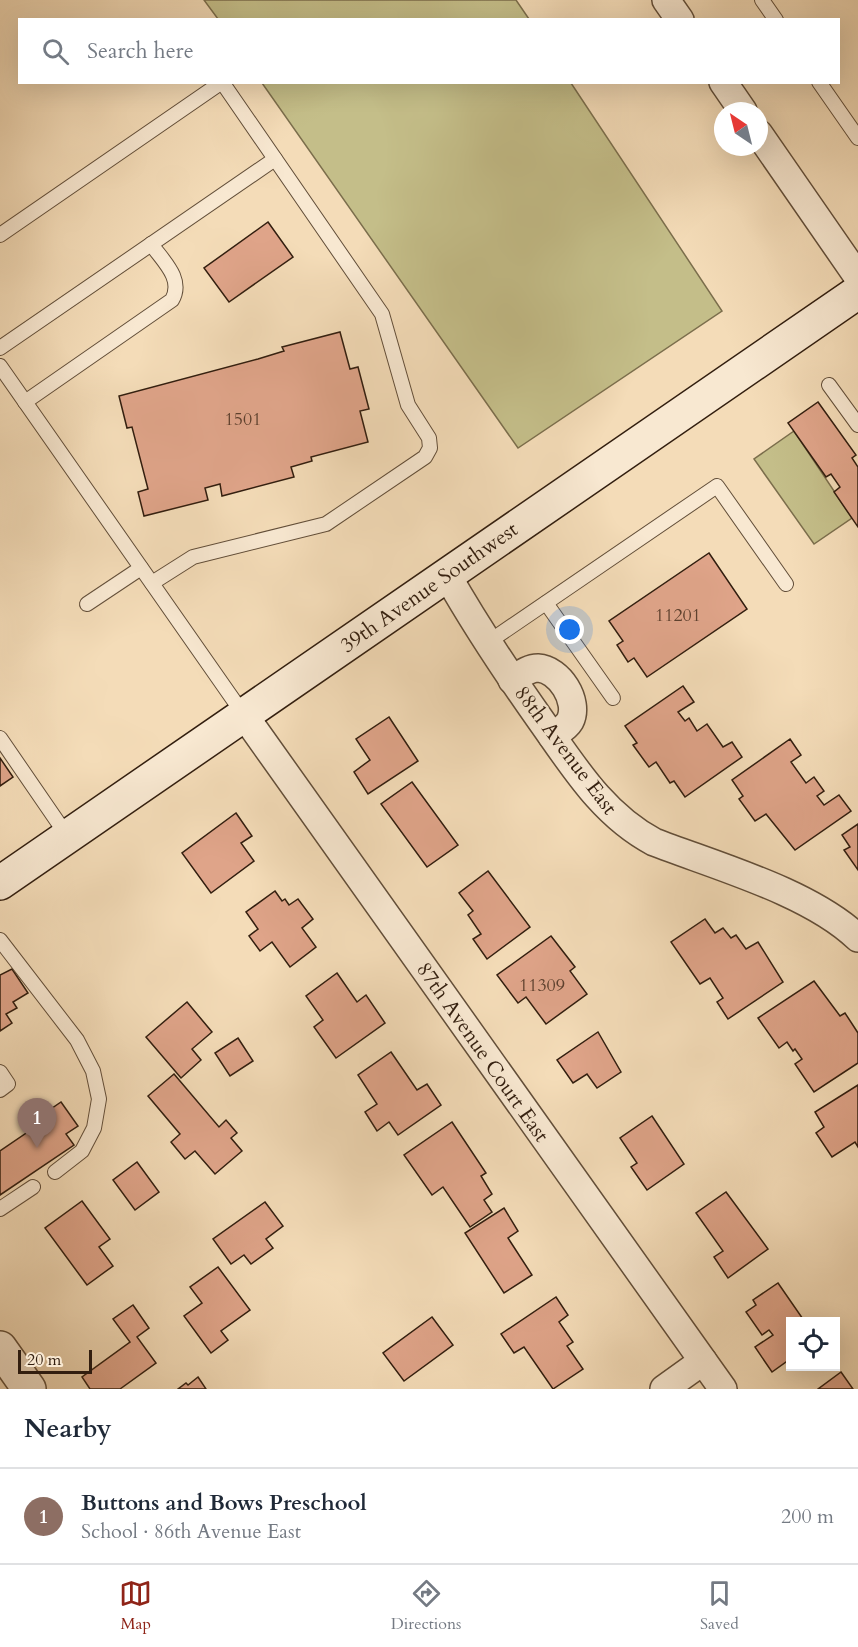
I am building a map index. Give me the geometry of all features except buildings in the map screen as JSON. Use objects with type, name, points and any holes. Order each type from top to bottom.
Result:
[{"type":"main road","name":"39th Avenue Southwest","points":[[0,883],[858,292]]},
{"type":"main road","points":[[0,1348],[29,1389]]},
{"type":"street","points":[[666,0],[679,18]]},
{"type":"street","points":[[724,84],[737,102]]},
{"type":"street","points":[[768,147],[858,277]]},
{"type":"street","name":"88th Avenue East","points":[[447,575],[512,680],[586,783],[614,815],[633,831],[654,842],[792,894],[825,913],[858,938]]},
{"type":"street","points":[[512,680],[532,669],[540,668],[550,671],[560,680],[572,702],[572,712],[565,727],[552,736]]},
{"type":"street","name":"87th Avenue Court East","points":[[244,715],[723,1389]]},
{"type":"street","points":[[664,1389],[703,1361]]},
{"type":"lane","points":[[762,0],[775,18]]},
{"type":"lane","points":[[0,235],[219,84]]},
{"type":"lane","points":[[152,583],[193,557],[326,524],[425,457],[430,448],[429,438],[408,405],[382,314],[223,84]]},
{"type":"lane","points":[[820,84],[858,138]]},
{"type":"lane","points":[[0,348],[275,159]]},
{"type":"lane","points":[[25,402],[172,300],[177,291],[176,281],[151,244]]},
{"type":"lane","points":[[0,366],[244,715]]},
{"type":"lane","points":[[829,385],[858,425]]},
{"type":"lane","points":[[487,643],[717,486],[786,584]]},
{"type":"lane","points":[[87,604],[141,568]]},
{"type":"lane","points":[[546,603],[613,698]]},
{"type":"lane","points":[[0,738],[68,837]]},
{"type":"lane","points":[[0,940],[77,1040],[93,1071],[99,1099],[94,1128],[82,1151],[56,1172]]},
{"type":"lane","points":[[0,1072],[9,1084],[0,1090]]},
{"type":"lane","points":[[0,1209],[33,1187]]},
{"type":"shaded area","points":[[204,0],[516,0],[528,18],[217,18]]},
{"type":"shaded area","points":[[263,84],[572,84],[722,311],[518,448]]},
{"type":"shaded area","points":[[794,431],[852,518],[814,544],[754,459]]},
{"type":"place","name":"Buttons and Bows Preschool","points":[[37,1148]]}]
